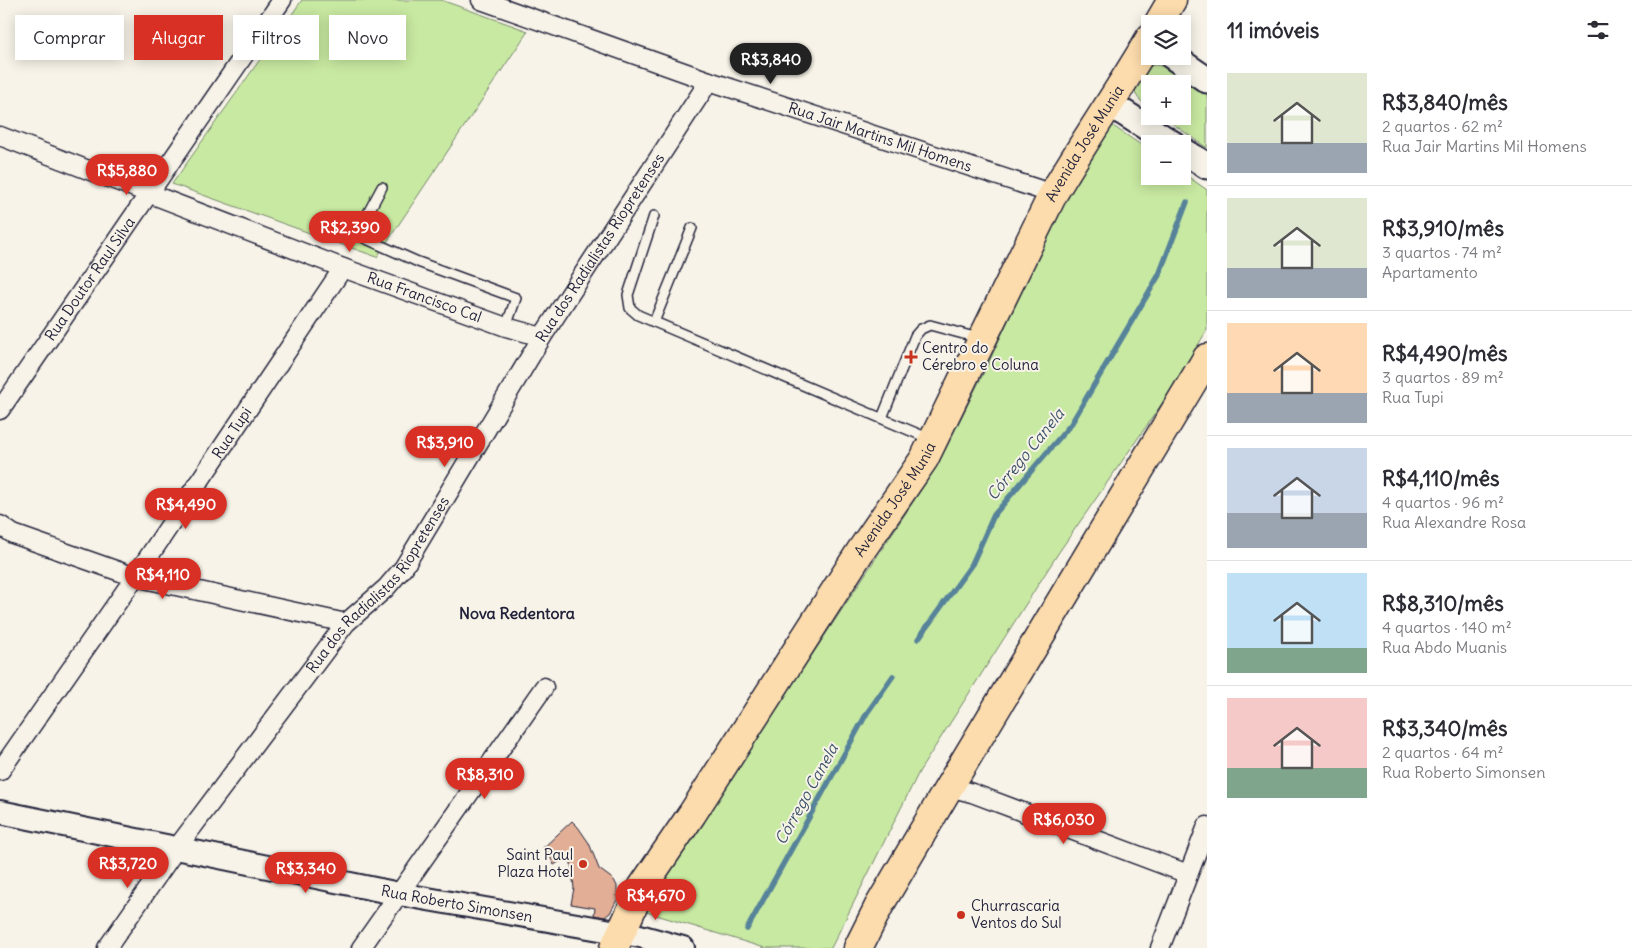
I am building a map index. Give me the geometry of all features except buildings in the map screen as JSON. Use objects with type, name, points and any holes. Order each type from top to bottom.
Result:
[{"type":"main road","name":"Avenida José Munia","points":[[1164,15],[1172,0]]},
{"type":"main road","name":"Avenida José Munia","points":[[617,940],[641,889],[692,814],[860,552],[924,459],[1053,194],[1076,154],[1141,54]]},
{"type":"main road","points":[[1185,65],[1207,80]]},
{"type":"main road","points":[[1110,104],[1159,135]]},
{"type":"main road","points":[[1191,156],[1207,166]]},
{"type":"main road","points":[[858,948],[879,906],[949,787],[1207,358]]},
{"type":"street","name":"Rua Doutor Raul Silva","points":[[0,410],[282,0]]},
{"type":"street","name":"Rua Jair Martins Mil Homens","points":[[481,0],[519,6],[709,81],[1053,194]]},
{"type":"street","name":"Rua dos Radialistas Riopretenses","points":[[107,948],[176,849],[346,623],[386,588],[404,567],[542,338],[709,81]]},
{"type":"street","name":"Rua Francisco Cal","points":[[0,136],[344,268],[506,327],[542,338]]},
{"type":"street","name":"Rua Tupi","points":[[0,771],[135,577],[344,268]]},
{"type":"street","points":[[0,525],[13,534],[135,577],[346,623]]},
{"type":"street","points":[[361,948],[544,687]]},
{"type":"street","points":[[949,787],[972,793],[1188,874]]},
{"type":"street","name":"Rua Roberto Simonsen","points":[[0,812],[617,940],[640,936],[683,948]]},
{"type":"street","points":[[1160,948],[1207,826]]},
{"type":"lane","points":[[382,187],[360,226],[364,238],[418,262],[516,298],[506,327]]},
{"type":"lane","points":[[654,216],[628,295],[630,308],[638,315],[934,440]]},
{"type":"lane","points":[[654,322],[692,228]]},
{"type":"lane","points":[[882,418],[915,336],[921,328],[930,326],[981,339]]},
{"type":"green space","points":[[302,0],[441,0],[528,31],[377,257],[172,184],[260,60],[319,60],[319,15],[291,15]]},
{"type":"green space","points":[[1155,65],[1166,67],[1178,75],[1141,75],[1141,101],[1135,89],[1138,79],[1146,67]]},
{"type":"green space","points":[[1191,83],[1207,94],[1207,148],[1175,125],[1191,125]]},
{"type":"green space","points":[[1110,124],[1141,145],[1141,185],[1191,185],[1191,179],[1207,190],[1207,330],[1170,392],[1059,552],[919,772],[831,948],[765,948],[643,911],[938,464],[988,364],[1064,198]]},
{"type":"waterway","name":"Córrego Canela","points":[[918,639],[972,564],[994,515],[1071,424],[1159,275],[1187,202]]},
{"type":"waterway","name":"Córrego Canela","points":[[747,929],[867,713],[893,676]]},
{"type":"place","name":"Centro do Cérebro e Coluna","points":[[911,357]]},
{"type":"place","name":"Saint Paul Plaza Hotel","points":[[583,864]]},
{"type":"place","name":"Churrascaria Ventos do Sul","points":[[961,915]]},
{"type":"district","name":"Nova Redentora","points":[[517,613]]}]
